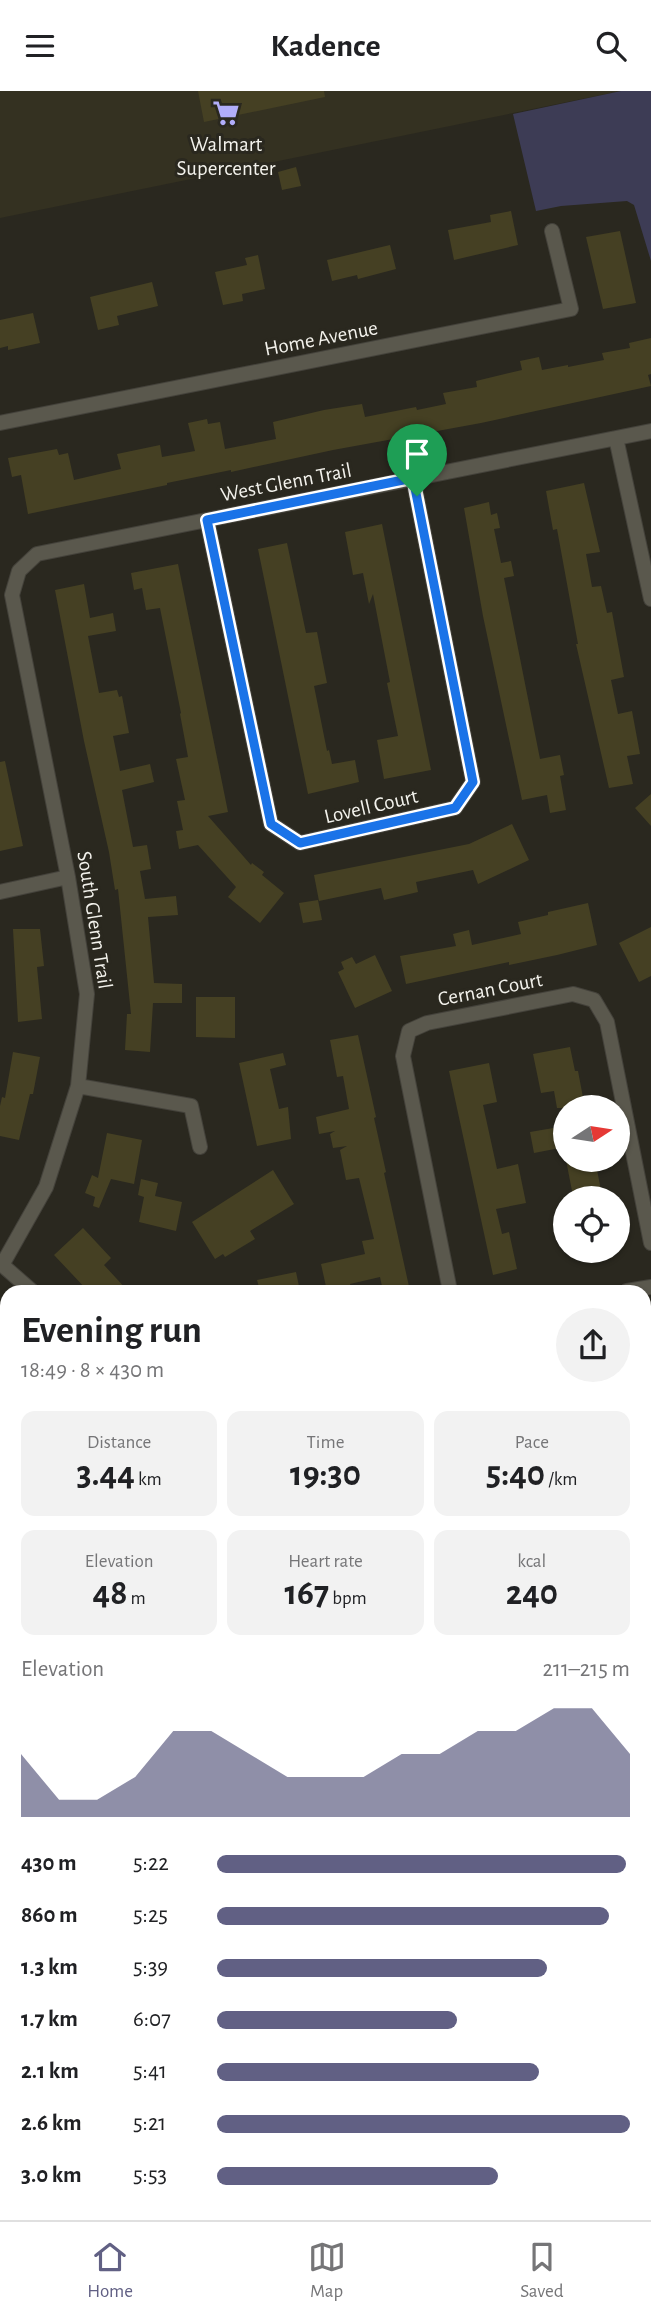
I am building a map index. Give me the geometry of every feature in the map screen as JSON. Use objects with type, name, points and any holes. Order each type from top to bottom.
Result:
[{"type":"street","name":"Home Avenue","points":[[0,423],[571,309],[552,231]]},
{"type":"street","name":"West Glenn Trail","points":[[19,571],[37,554],[651,431]]},
{"type":"street","points":[[616,438],[651,599]]},
{"type":"street","name":"Lovell Court","points":[[207,520],[271,824],[300,843],[455,808],[473,782],[413,478]]},
{"type":"street","name":"South Glenn Trail","points":[[1,1264],[46,1187],[78,1086],[87,994],[68,877],[12,595],[19,571]]},
{"type":"street","points":[[0,892],[68,877]]},
{"type":"street","name":"Cernan Court","points":[[449,1285],[403,1056],[409,1031],[427,1023],[573,994],[594,1000],[607,1022],[651,1243]]},
{"type":"street","points":[[78,1086],[191,1106],[200,1147]]},
{"type":"street","points":[[1,1264],[25,1285]]},
{"type":"shaded area","points":[[0,91],[621,91],[0,218]]},
{"type":"shaded area","points":[[621,91],[651,91],[651,261],[634,205],[627,201],[561,206],[536,211],[513,114]]},
{"type":"building","name":"Walmart Supercenter","points":[[198,91],[324,91],[325,97],[204,122]]},
{"type":"building","points":[[296,167],[301,186],[282,190],[278,172]]},
{"type":"building","points":[[511,211],[518,245],[454,260],[448,230],[491,222],[490,215]]},
{"type":"building","points":[[620,231],[636,303],[603,309],[586,237]]},
{"type":"building","points":[[390,245],[396,269],[358,279],[357,275],[332,281],[327,260]]},
{"type":"building","points":[[258,255],[265,289],[242,294],[243,301],[223,305],[215,272],[247,265],[245,258]]},
{"type":"building","points":[[152,282],[158,306],[117,316],[119,325],[98,330],[90,297]]},
{"type":"building","points":[[33,313],[40,343],[8,350],[8,346],[0,348],[0,320]]},
{"type":"building","points":[[651,338],[651,374],[648,375],[651,386],[481,423],[167,483],[28,514],[21,475],[12,477],[8,458],[57,449],[59,455],[68,453],[74,480],[121,469],[117,454],[160,445],[162,457],[195,451],[188,423],[207,419],[208,424],[220,422],[225,449],[276,439],[273,422],[362,404],[365,417],[446,404],[443,393],[477,387],[476,381],[522,370],[520,361],[539,357],[542,370],[568,367],[604,360],[602,353],[630,348],[629,343]]},
{"type":"building","points":[[584,483],[600,552],[586,554],[592,587],[601,586],[607,613],[612,612],[624,677],[611,680],[618,714],[632,711],[640,754],[627,756],[633,784],[609,788],[576,644],[557,529],[553,530],[546,491]]},
{"type":"building","points":[[489,502],[491,515],[497,513],[500,528],[494,529],[501,563],[511,561],[514,576],[504,578],[540,759],[560,755],[564,775],[560,776],[566,810],[550,813],[547,795],[522,800],[483,616],[464,508]]},
{"type":"building","points":[[382,524],[431,770],[384,779],[377,740],[398,736],[387,683],[390,682],[373,594],[369,604],[363,573],[353,575],[345,532]]},
{"type":"building","points":[[287,543],[306,633],[317,632],[327,683],[314,686],[327,751],[329,750],[332,764],[355,760],[359,782],[308,794],[258,549]]},
{"type":"building","points":[[178,564],[228,812],[208,816],[251,865],[252,863],[264,872],[262,875],[284,893],[260,923],[228,897],[236,887],[198,845],[179,849],[176,831],[183,830],[177,801],[185,800],[176,759],[188,757],[181,713],[160,608],[146,610],[142,588],[134,590],[131,573]]},
{"type":"building","points":[[84,584],[90,618],[113,613],[116,631],[88,636],[99,693],[117,690],[119,697],[122,696],[129,733],[113,736],[120,771],[150,764],[154,782],[122,790],[133,847],[147,845],[151,869],[140,871],[145,899],[176,896],[178,915],[148,917],[154,983],[182,984],[182,1003],[153,1003],[150,1052],[125,1050],[127,1014],[131,1014],[118,889],[115,890],[55,590]]},
{"type":"building","points":[[5,761],[23,846],[0,851],[0,762]]},
{"type":"building","points":[[651,794],[651,826],[635,808]]},
{"type":"building","points":[[512,824],[529,860],[478,884],[473,870],[416,882],[418,892],[384,900],[381,888],[319,901],[314,875],[469,844]]},
{"type":"building","points":[[318,900],[322,920],[303,923],[299,903]]},
{"type":"building","points":[[588,903],[597,945],[406,984],[400,956],[456,946],[453,934],[469,930],[472,945],[521,934],[518,922]]},
{"type":"building","points":[[651,927],[651,976],[639,982],[619,943]]},
{"type":"building","points":[[13,929],[40,929],[44,966],[37,967],[42,1019],[18,1022]]},
{"type":"building","points":[[375,955],[392,991],[355,1008],[338,972],[344,969],[341,962],[352,957],[356,964]]},
{"type":"building","points":[[196,997],[235,997],[235,1038],[196,1037]]},
{"type":"building","points":[[358,1035],[409,1285],[382,1285],[380,1277],[350,1285],[326,1285],[321,1264],[365,1254],[362,1241],[374,1239],[359,1178],[346,1180],[340,1150],[347,1146],[333,1148],[330,1134],[335,1131],[319,1134],[316,1117],[349,1109],[343,1076],[337,1077],[330,1040]]},
{"type":"building","points":[[570,1047],[583,1095],[555,1095],[554,1091],[541,1093],[533,1054]]},
{"type":"building","points":[[13,1052],[40,1057],[33,1094],[30,1094],[19,1140],[0,1136],[0,1106],[2,1097],[5,1098]]},
{"type":"building","points":[[283,1053],[286,1065],[270,1069],[279,1109],[288,1107],[291,1139],[257,1146],[239,1063]]},
{"type":"building","points":[[489,1063],[497,1102],[483,1105],[497,1169],[518,1164],[526,1203],[496,1209],[502,1234],[509,1232],[517,1269],[493,1275],[449,1071]]},
{"type":"building","points":[[553,1128],[553,1149],[534,1153],[530,1132]]},
{"type":"building","points":[[107,1133],[142,1140],[134,1184],[111,1179],[99,1208],[93,1206],[95,1197],[85,1193],[92,1175],[98,1178]]},
{"type":"building","points":[[273,1170],[294,1204],[250,1231],[255,1239],[225,1257],[223,1254],[215,1259],[192,1222]]},
{"type":"building","points":[[569,1173],[598,1173],[600,1186],[571,1186]]},
{"type":"building","points":[[141,1179],[158,1183],[155,1196],[182,1202],[176,1231],[139,1222],[144,1197],[138,1195]]},
{"type":"building","points":[[83,1228],[111,1258],[104,1265],[122,1285],[82,1285],[54,1255]]},
{"type":"building","points":[[296,1272],[299,1285],[258,1285],[257,1280]]},
{"type":"place","name":"Walmart Supercenter","points":[[226,113]]},
{"type":"route","points":[[413,478],[417,496],[473,782],[455,808],[300,843],[271,824],[207,520],[413,478]]}]
